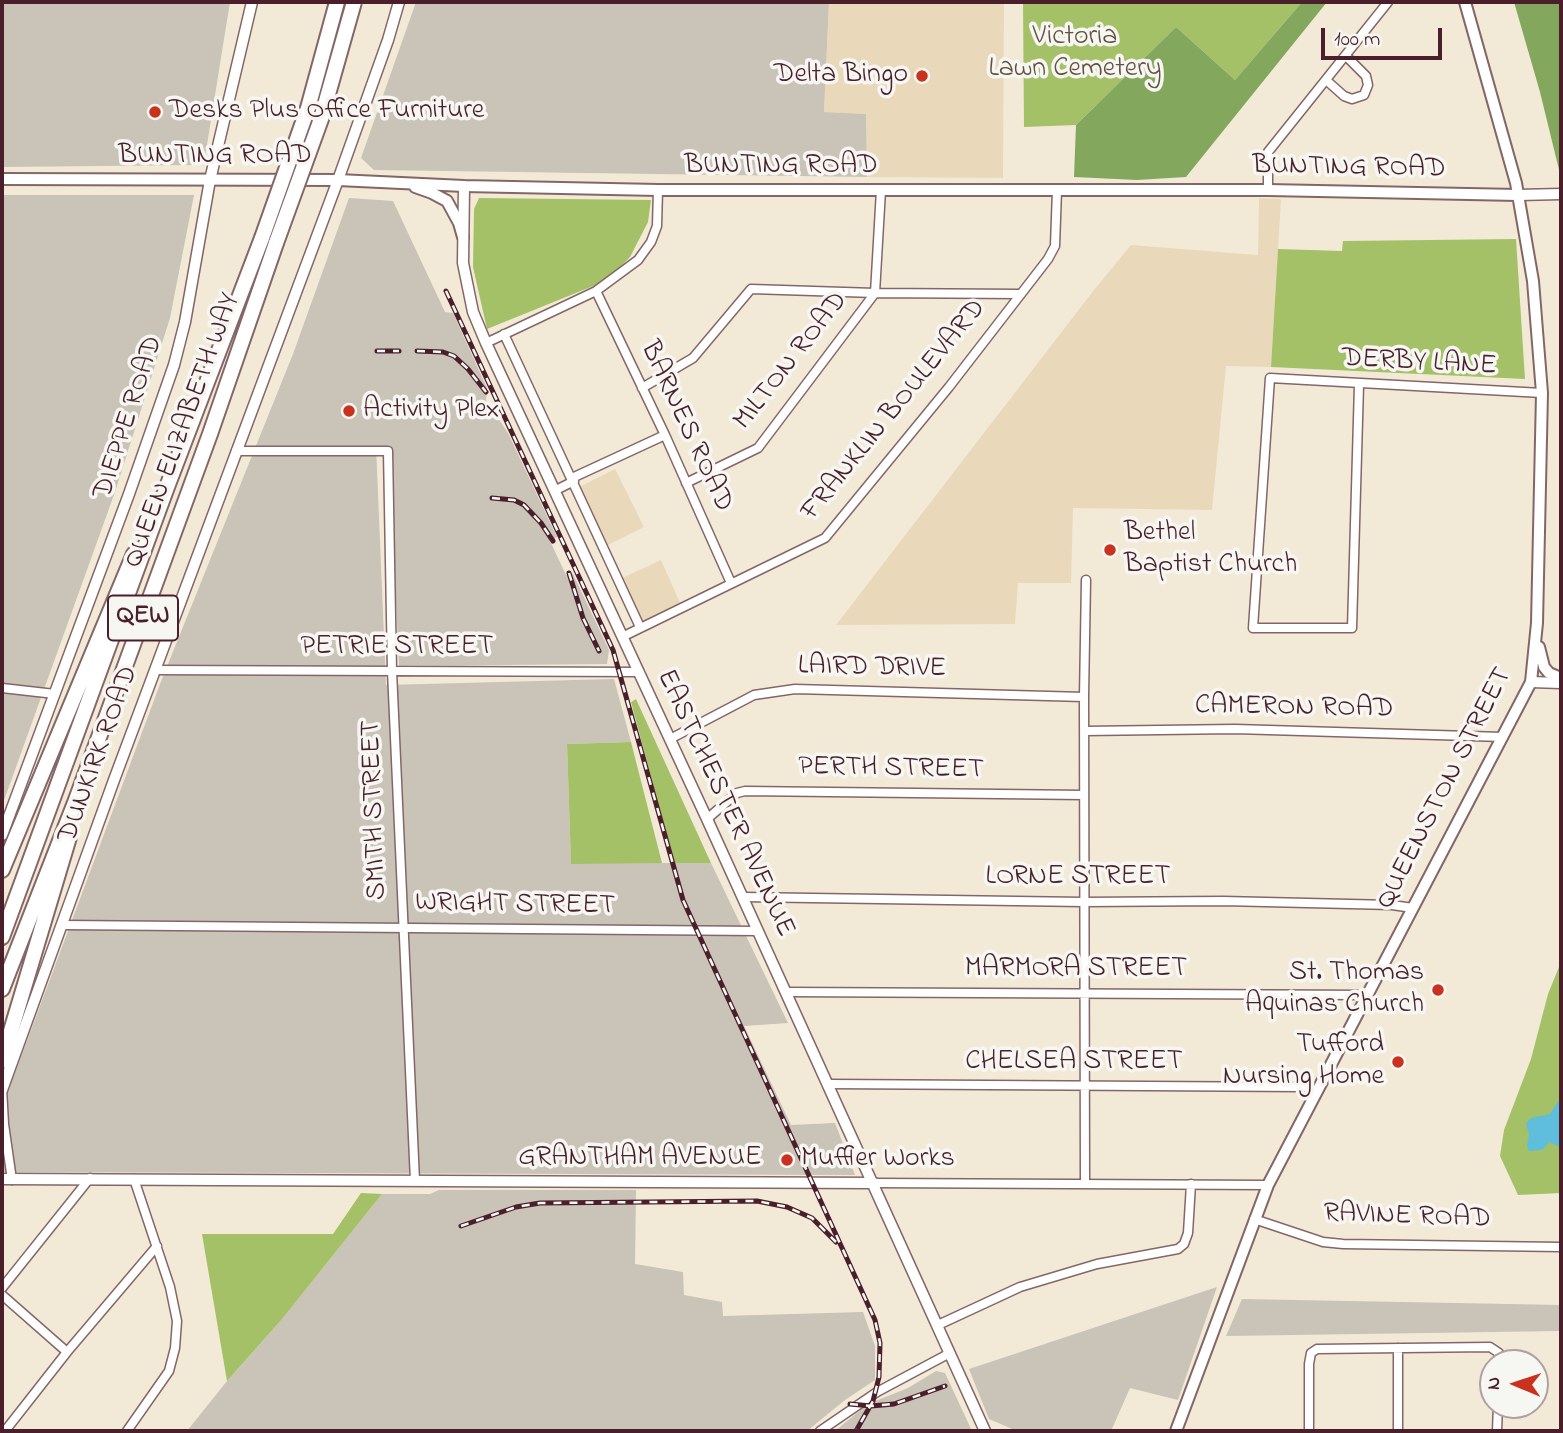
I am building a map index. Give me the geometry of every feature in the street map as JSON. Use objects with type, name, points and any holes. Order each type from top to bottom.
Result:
[{"type":"highway","name":"QUEEN ELIZABETH WAY","points":[[2,989],[76,800],[211,434],[337,2]]},
{"type":"highway","name":"QUEEN ELIZABETH WAY","points":[[2,937],[167,487],[321,119],[354,2]]},
{"type":"highway","points":[[2,870],[123,576],[167,487]]},
{"type":"highway","points":[[2,1061],[68,844],[76,800]]},
{"type":"main road","name":"QUEENSTON STREET","points":[[1176,1431],[1268,1185],[1531,682],[1537,624],[1542,393],[1533,281],[1518,195],[1465,2]]},
{"type":"main road","name":"BUNTING ROAD","points":[[2,179],[338,180],[658,190],[1268,190],[1518,195]]},
{"type":"main road","points":[[395,182],[432,193],[447,201],[463,237]]},
{"type":"main road","points":[[1537,624],[1539,655],[1544,667],[1561,680]]},
{"type":"street","name":"DIEPPE ROAD","points":[[2,835],[138,471],[174,365],[185,322],[210,180],[252,2]]},
{"type":"street","name":"DUNKIRK ROAD","points":[[2,1089],[338,180],[399,2]]},
{"type":"street","points":[[1268,190],[1268,152],[1388,2]]},
{"type":"street","points":[[1326,80],[1344,96],[1352,99],[1364,95],[1368,85],[1366,76],[1346,56]]},
{"type":"street","name":"EASTCHESTER AVENUE","points":[[464,186],[463,263],[467,289],[485,343],[556,490],[829,1084],[985,1431]]},
{"type":"street","points":[[485,343],[596,291],[638,260],[652,242],[657,226],[658,190]]},
{"type":"street","name":"MILTON ROAD","points":[[686,483],[758,448],[875,293],[881,190]]},
{"type":"street","name":"FRANKLIN BOULEVARD","points":[[622,637],[825,538],[949,387],[1048,259],[1055,246],[1057,190]]},
{"type":"street","name":"BUNTING ROAD","points":[[1518,195],[1561,194]]},
{"type":"street","points":[[642,388],[693,358],[751,289],[1020,294]]},
{"type":"street","name":"BARNES ROAD","points":[[596,291],[665,435],[731,583]]},
{"type":"street","points":[[504,334],[639,627]]},
{"type":"street","name":"DERBY LANE","points":[[1359,385],[1352,628],[1253,628],[1270,378],[1542,393]]},
{"type":"street","points":[[556,490],[665,435]]},
{"type":"street","name":"SMITH STREET","points":[[236,451],[388,451],[392,671],[415,1181]]},
{"type":"street","points":[[1085,1183],[1086,580]]},
{"type":"street","name":"PETRIE STREET","points":[[155,670],[638,672]]},
{"type":"street","points":[[1531,682],[1561,680]]},
{"type":"street","points":[[2,688],[55,694]]},
{"type":"street","name":"LAIRD DRIVE","points":[[670,739],[754,695],[795,689],[1084,697]]},
{"type":"street","name":"CAMERON ROAD","points":[[1085,731],[1235,729],[1503,737]]},
{"type":"street","name":"PERTH STREET","points":[[707,819],[737,793],[746,791],[1084,795]]},
{"type":"street","name":"LORNE STREET","points":[[743,897],[1084,902],[1223,901],[1392,905],[1413,908]]},
{"type":"street","name":"WRIGHT STREET","points":[[63,925],[758,931]]},
{"type":"street","name":"MARMORA STREET","points":[[786,992],[1367,995]]},
{"type":"street","name":"CHELSEA STREET","points":[[829,1084],[1304,1087],[1317,1092]]},
{"type":"street","name":"GRANTHAM AVENUE","points":[[2,1089],[7,1179],[1268,1185]]},
{"type":"street","points":[[2,1288],[90,1178]]},
{"type":"street","points":[[127,1431],[169,1371],[175,1348],[177,1321],[175,1304],[134,1178]]},
{"type":"street","points":[[938,1325],[1020,1287],[1097,1264],[1178,1249],[1184,1244],[1188,1233],[1191,1184]]},
{"type":"street","name":"RAVINE ROAD","points":[[1254,1219],[1323,1242],[1343,1244],[1561,1247]]},
{"type":"street","points":[[5,1431],[67,1352],[157,1246]]},
{"type":"street","points":[[2,1296],[67,1352]]},
{"type":"street","points":[[1309,1431],[1309,1364],[1314,1351],[1320,1348],[1493,1349]]},
{"type":"street","points":[[1398,1348],[1398,1431]]},
{"type":"street","points":[[820,1431],[877,1392],[950,1353]]},
{"type":"shaded area","points":[[2,2],[230,2],[205,157],[195,165],[2,167]]},
{"type":"shaded area","points":[[416,2],[829,2],[824,112],[866,114],[867,177],[374,170],[361,158]]},
{"type":"shaded area","points":[[829,2],[1004,2],[1003,178],[867,177],[866,114],[824,112]]},
{"type":"shaded area","points":[[2,195],[194,195],[170,318],[115,492],[2,806]]},
{"type":"shaded area","points":[[349,198],[393,201],[445,312],[453,313],[487,388],[486,400],[508,433],[557,537],[550,541],[566,575],[573,574],[609,650],[607,664],[399,666],[389,446],[376,446],[386,685],[614,679],[631,742],[567,744],[571,863],[711,863],[788,1023],[744,1026],[791,1125],[835,1123],[855,1175],[2,1172],[2,1108],[160,684],[293,354]]},
{"type":"shaded area","points":[[1259,198],[1281,199],[1271,367],[1226,366],[1212,510],[1073,508],[1071,583],[1018,583],[1015,624],[836,625],[1131,245],[1258,255]]},
{"type":"shaded area","points":[[615,469],[644,527],[606,546],[577,488]]},
{"type":"shaded area","points":[[661,560],[681,605],[640,624],[620,579]]},
{"type":"shaded area","points":[[439,1190],[636,1190],[635,1264],[683,1272],[684,1295],[722,1302],[723,1316],[863,1312],[875,1346],[875,1380],[807,1431],[187,1431],[283,1318],[382,1194],[430,1194]]},
{"type":"shaded area","points":[[1217,1287],[1178,1400],[1130,1388],[1111,1431],[1017,1431],[989,1419],[969,1369]]},
{"type":"shaded area","points":[[1242,1299],[1561,1305],[1561,1331],[1226,1336]]},
{"type":"shaded area","points":[[936,1371],[945,1373],[972,1431],[835,1431],[868,1404],[908,1388]]},
{"type":"green space","name":"Victoria Lawn Cemetery","points":[[1023,2],[1302,2],[1235,80],[1176,27],[1076,125],[1024,127]]},
{"type":"green space","points":[[1302,2],[1327,2],[1186,177],[1137,180],[1074,177],[1076,125],[1176,27],[1235,80]]},
{"type":"green space","points":[[1514,2],[1561,2],[1561,178],[1540,92]]},
{"type":"green space","points":[[479,198],[651,200],[648,222],[630,257],[608,280],[487,329],[473,267],[474,209]]},
{"type":"green space","points":[[1516,239],[1525,379],[1271,367],[1278,249],[1342,251],[1343,241]]},
{"type":"green space","points":[[636,699],[711,863],[674,863],[631,702]]},
{"type":"green space","points":[[631,742],[662,863],[571,864],[567,744]]},
{"type":"green space","points":[[1561,962],[1561,1193],[1518,1195],[1500,1156],[1504,1130],[1531,1059],[1548,994]]},
{"type":"green space","points":[[361,1193],[382,1194],[283,1318],[227,1381],[202,1234],[333,1234]]},
{"type":"water","points":[[1561,1097],[1561,1146],[1550,1142],[1542,1150],[1529,1151],[1526,1123],[1531,1118],[1550,1114]]},
{"type":"railway","points":[[446,291],[613,650],[683,900],[875,1320],[880,1343],[879,1377],[873,1401],[856,1431]]},
{"type":"railway","points":[[377,351],[399,351]]},
{"type":"railway","points":[[417,351],[443,352],[454,356],[486,392]]},
{"type":"railway","points":[[492,498],[514,500],[524,505],[553,541]]},
{"type":"railway","points":[[569,573],[583,618],[599,651]]},
{"type":"railway","points":[[461,1226],[516,1207],[540,1203],[757,1201],[787,1207],[812,1218],[836,1242]]},
{"type":"railway","points":[[850,1404],[894,1404],[945,1386]]},
{"type":"place","name":"Delta Bingo","points":[[922,76]]},
{"type":"place","name":"Desks Plus Office Furniture","points":[[155,112]]},
{"type":"place","name":"Activity Plex","points":[[349,411]]},
{"type":"place","name":"Bethel Baptist Church","points":[[1110,550]]},
{"type":"place","name":"St. Thomas Aquinas Church","points":[[1438,990]]},
{"type":"place","name":"Tufford Nursing Home","points":[[1398,1062]]},
{"type":"place","name":"Muffler Works","points":[[787,1160]]}]
